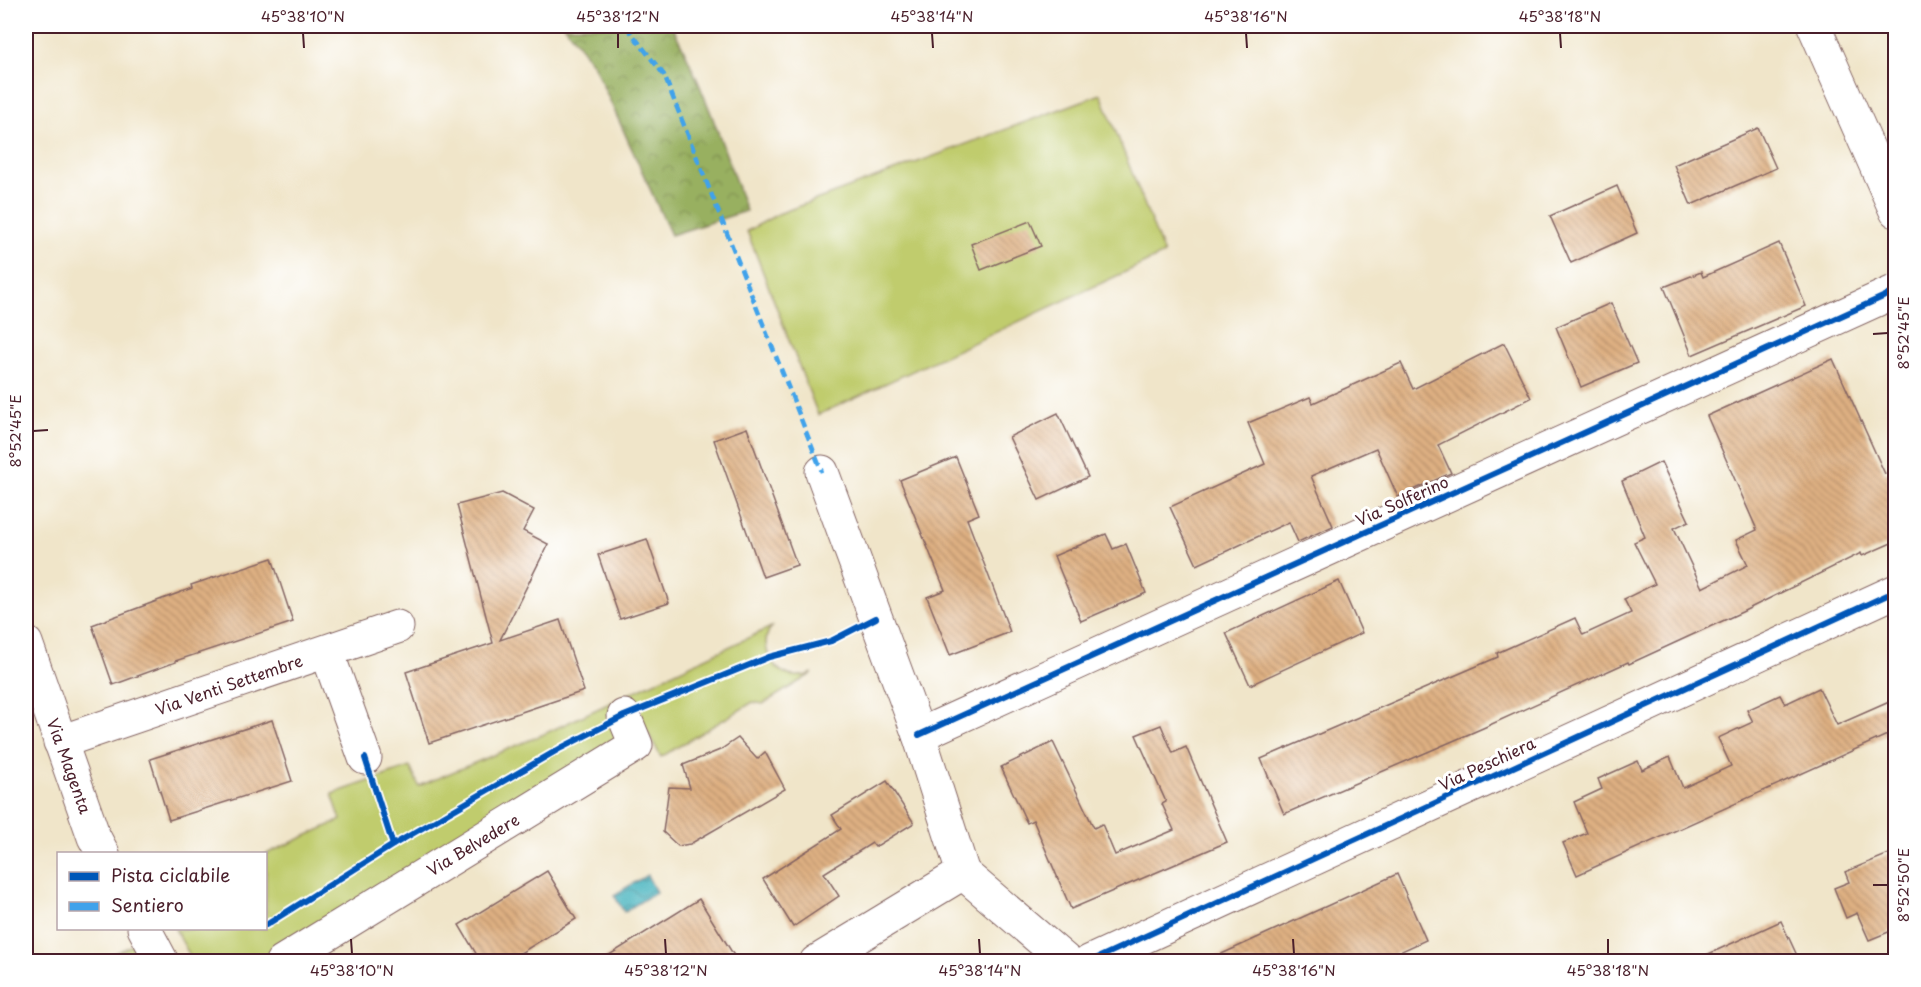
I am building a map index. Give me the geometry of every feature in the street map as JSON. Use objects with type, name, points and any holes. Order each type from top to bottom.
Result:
[{"type":"street","points":[[1814,26],[1896,211]]},
{"type":"street","name":"Via Solferino","points":[[919,735],[1896,291]]},
{"type":"street","points":[[822,472],[919,735],[963,873],[1067,962]]},
{"type":"street","name":"Via Peschiera","points":[[1089,962],[1896,591]]},
{"type":"street","name":"Via Venti Settembre","points":[[60,742],[397,627]]},
{"type":"street","name":"Via Magenta","points":[[26,644],[94,837],[102,852]]},
{"type":"street","points":[[327,652],[365,758]]},
{"type":"street","name":"Via Belvedere","points":[[282,962],[636,745],[624,716]]},
{"type":"street","points":[[816,962],[963,873]]},
{"type":"street","points":[[145,930],[162,962]]},
{"type":"green space","points":[[565,26],[672,26],[703,94],[746,211],[671,235],[594,66]]},
{"type":"green space","points":[[1101,94],[1164,254],[818,415],[747,231],[778,214]]},
{"type":"green space","points":[[771,627],[766,641],[768,655],[776,667],[792,676],[813,673],[763,704],[753,702],[661,757],[647,731],[268,961],[193,961],[176,930],[267,930],[267,854],[341,820],[332,794],[410,767],[419,786],[544,734]]},
{"type":"green space","points":[[132,945],[141,961],[99,961]]},
{"type":"water","points":[[647,875],[656,892],[624,912],[614,895]]},
{"type":"building","points":[[1758,128],[1776,168],[1691,205],[1674,165]]},
{"type":"building","points":[[1617,186],[1637,233],[1571,263],[1550,216]]},
{"type":"building","points":[[1030,221],[1041,246],[981,270],[971,244]]},
{"type":"building","points":[[1779,243],[1806,306],[1692,355],[1664,287],[1701,272],[1703,277]]},
{"type":"building","points":[[1611,303],[1637,363],[1581,387],[1556,327]]},
{"type":"building","points":[[1504,343],[1531,398],[1438,445],[1451,473],[1398,497],[1376,448],[1311,476],[1333,526],[1298,542],[1289,522],[1197,565],[1170,507],[1265,464],[1248,423],[1310,397],[1313,403],[1401,363],[1413,389]]},
{"type":"building","points":[[1833,359],[1885,474],[1896,469],[1896,541],[1862,556],[1861,553],[1742,612],[1629,664],[1628,662],[1284,814],[1261,759],[1498,657],[1497,653],[1575,618],[1583,635],[1631,613],[1624,599],[1655,584],[1634,542],[1645,537],[1622,481],[1661,462],[1689,521],[1674,528],[1702,588],[1748,565],[1736,540],[1757,530],[1707,416]]},
{"type":"building","points":[[1058,413],[1088,477],[1039,500],[1009,437]]},
{"type":"building","points":[[747,428],[797,565],[763,577],[714,440]]},
{"type":"building","points":[[956,457],[979,514],[967,519],[1010,632],[950,655],[927,597],[945,590],[900,480]]},
{"type":"building","points":[[502,493],[534,510],[523,531],[548,544],[500,640],[560,620],[584,691],[429,743],[406,672],[493,643],[457,505]]},
{"type":"building","points":[[1106,534],[1113,549],[1126,544],[1146,593],[1081,621],[1054,556]]},
{"type":"building","points":[[647,539],[669,603],[620,619],[598,555]]},
{"type":"building","points":[[272,558],[293,622],[175,661],[113,685],[92,625],[192,588],[191,585]]},
{"type":"building","points":[[1339,581],[1362,633],[1250,685],[1226,633]]},
{"type":"building","points":[[1819,688],[1837,725],[1896,699],[1896,731],[1577,875],[1563,843],[1587,833],[1574,802],[1602,789],[1598,779],[1638,761],[1642,770],[1670,757],[1683,788],[1731,766],[1718,738],[1753,722],[1747,710],[1780,695],[1785,704]]},
{"type":"building","points":[[272,720],[292,781],[169,820],[150,759]]},
{"type":"building","points":[[1161,725],[1173,753],[1186,747],[1227,842],[1071,909],[1033,820],[1027,823],[1001,767],[1053,742],[1094,828],[1102,824],[1115,855],[1174,830],[1162,804],[1166,802],[1136,735]]},
{"type":"building","points":[[738,738],[757,759],[765,752],[785,789],[690,844],[678,846],[663,832],[669,787],[690,788],[683,765],[720,750]]},
{"type":"building","points":[[887,781],[914,823],[875,847],[872,843],[824,873],[839,896],[793,927],[763,879],[841,829],[832,815]]},
{"type":"building","points":[[1896,851],[1896,929],[1869,940],[1857,913],[1846,918],[1834,888],[1849,882],[1845,872]]},
{"type":"building","points":[[547,871],[576,919],[506,962],[481,962],[459,925]]},
{"type":"building","points":[[1397,874],[1426,940],[1378,962],[1204,962]]},
{"type":"building","points":[[699,899],[738,962],[598,962]]},
{"type":"building","points":[[1781,921],[1800,962],[1691,962]]},
{"type":"marked path","points":[[626,26],[664,75],[822,472]]},
{"type":"cycle path","points":[[919,735],[1896,291]]},
{"type":"cycle path","points":[[1089,962],[1896,591]]},
{"type":"cycle path","points":[[267,924],[393,845],[561,748],[624,716],[769,657],[831,641],[876,618]]},
{"type":"cycle path","points":[[365,758],[393,845]]}]
